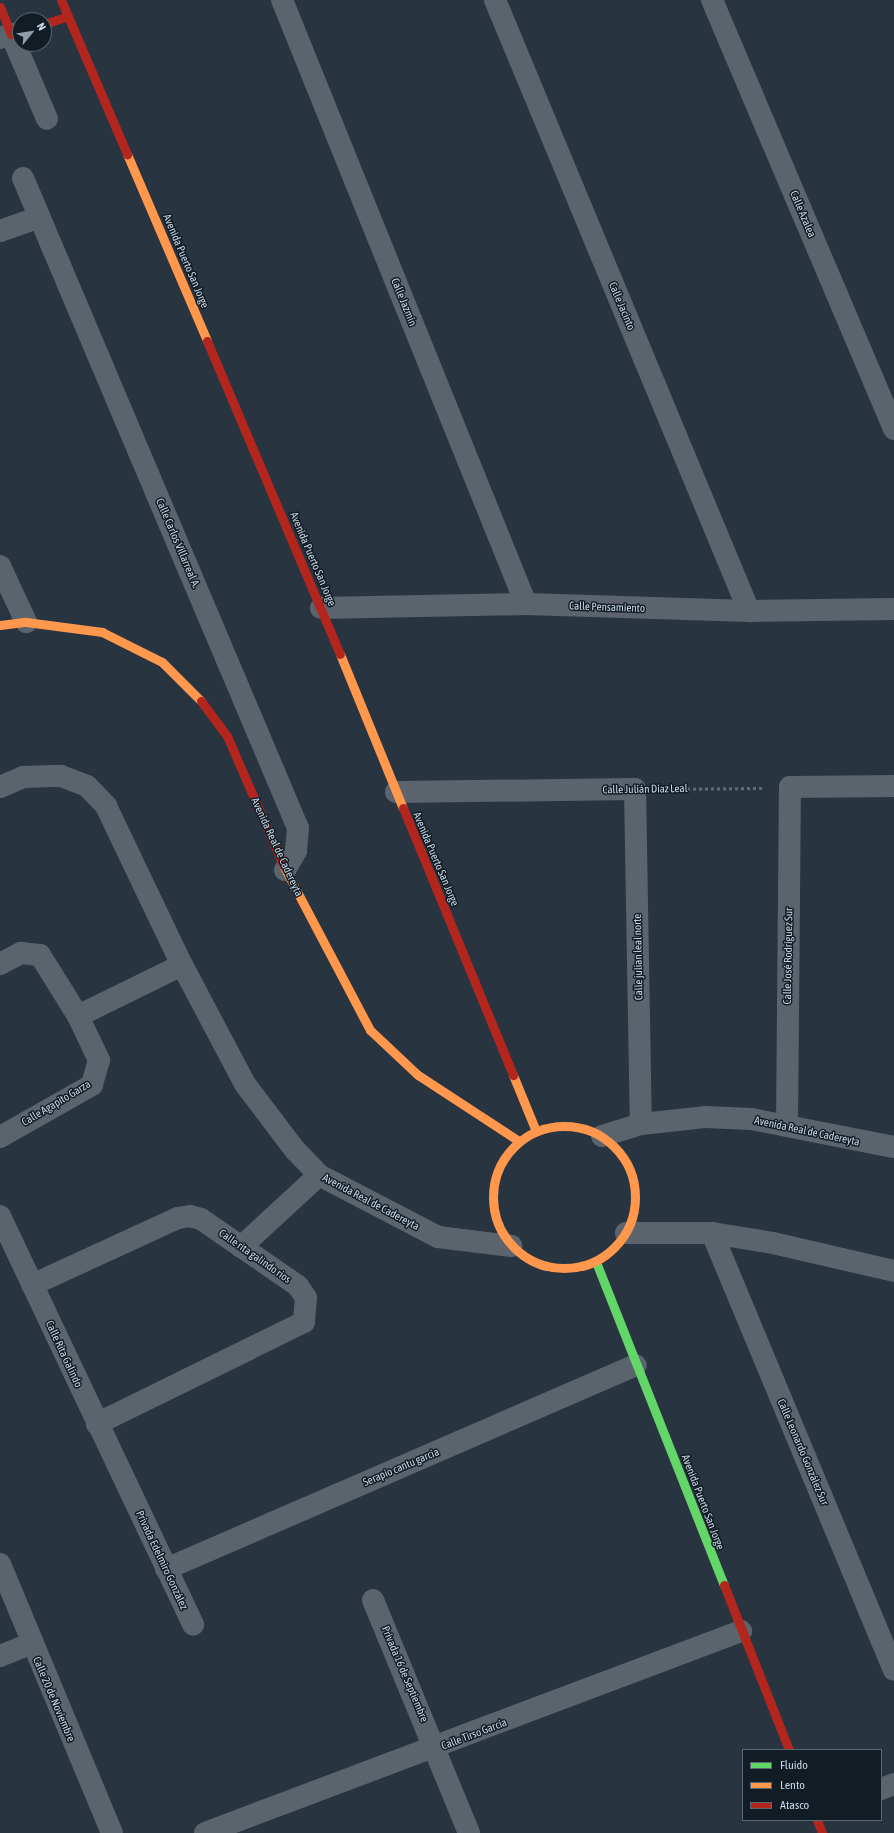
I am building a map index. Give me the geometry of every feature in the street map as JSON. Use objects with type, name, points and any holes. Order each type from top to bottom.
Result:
[{"type":"street","name":"Avenida Puerto San Jorge","points":[[61,0],[321,608],[536,1131]]},
{"type":"street","name":"Calle Jazmín","points":[[282,0],[526,604]]},
{"type":"street","name":"Calle Jacinto","points":[[495,0],[749,611]]},
{"type":"street","name":"Calle Azalea","points":[[712,0],[894,429]]},
{"type":"street","points":[[0,7],[10,35],[47,119]]},
{"type":"street","points":[[52,21],[68,16]]},
{"type":"street","name":"Calle Carlos Villarreal A.","points":[[23,178],[298,828],[296,851],[285,870]]},
{"type":"street","points":[[0,231],[40,217]]},
{"type":"street","points":[[0,566],[26,622]]},
{"type":"street","name":"Calle Pensamiento","points":[[321,608],[526,604],[749,611],[894,609]]},
{"type":"street","name":"Avenida Real de Cadereyta","points":[[0,625],[26,622],[102,632],[162,662],[208,708],[227,736],[285,870],[370,1030],[418,1075],[519,1141]]},
{"type":"street","name":"Avenida Real de Cadereyta","points":[[0,787],[23,777],[45,774],[87,786],[106,806],[182,965],[245,1084],[295,1150],[319,1175],[438,1237],[511,1246]]},
{"type":"street","points":[[790,787],[894,786]]},
{"type":"street","name":"Calle José Rodríguez Sur","points":[[787,1125],[790,787]]},
{"type":"street","name":"Calle Julián Díaz Leal","points":[[396,792],[635,789]]},
{"type":"street","name":"Calle julian leal norte","points":[[635,789],[641,1124]]},
{"type":"street","name":"Calle Agapito Garza","points":[[0,964],[21,953],[40,955],[78,1016],[99,1060],[92,1084],[0,1137]]},
{"type":"street","points":[[78,1016],[182,965]]},
{"type":"street","name":"Avenida Real de Cadereyta","points":[[602,1136],[641,1124],[705,1116],[787,1125],[894,1148]]},
{"type":"street","points":[[558,1126],[581,1127],[602,1136],[621,1155],[633,1179],[634,1207],[626,1232],[613,1250],[596,1262],[574,1269],[551,1268],[529,1261],[511,1246],[496,1221],[492,1192],[500,1163],[519,1141],[536,1131],[558,1126]]},
{"type":"street","points":[[241,1247],[319,1175]]},
{"type":"street","name":"Calle Rita Galindo","points":[[0,1216],[131,1494]]},
{"type":"street","name":"Calle rita galindo rios","points":[[32,1285],[178,1218],[201,1219],[298,1286],[306,1298],[304,1322],[97,1424]]},
{"type":"street","points":[[626,1232],[712,1233],[773,1243],[894,1271]]},
{"type":"street","name":"Calle Leonardo González Sur","points":[[712,1233],[894,1670]]},
{"type":"street","name":"Avenida Puerto San Jorge","points":[[596,1262],[789,1749]]},
{"type":"street","name":"Serapio cantu garcia","points":[[166,1569],[636,1365]]},
{"type":"street","name":"Privada Edelmiro González","points":[[131,1494],[192,1625]]},
{"type":"street","name":"Calle 20 de Noviembre","points":[[0,1564],[30,1644],[112,1833]]},
{"type":"street","name":"Privada 16 de Septiembre","points":[[373,1600],[436,1749],[469,1833]]},
{"type":"street","name":"Calle Tirso García","points":[[205,1833],[436,1749],[741,1631]]},
{"type":"street","points":[[0,1656],[30,1644]]},
{"type":"street","points":[[882,1789],[894,1784]]},
{"type":"street","points":[[817,1821],[822,1833]]},
{"type":"path","name":"Calle Julián Díaz Leal","points":[[635,789],[790,787]]},
{"type":"traffic: fast","points":[[596,1262],[724,1585]]},
{"type":"traffic: slow","points":[[127,154],[207,341]]},
{"type":"traffic: slow","points":[[0,625],[26,622],[102,632],[162,662],[201,701]]},
{"type":"traffic: slow","points":[[340,654],[403,808]]},
{"type":"traffic: slow","points":[[283,865],[370,1030],[418,1075],[519,1141]]},
{"type":"traffic: slow","points":[[513,1075],[536,1131]]},
{"type":"traffic: slow","points":[[557,1126],[571,1126],[598,1134],[619,1152],[630,1170],[634,1183],[635,1197],[634,1211],[627,1231],[609,1252],[598,1260],[585,1265],[571,1268],[557,1268],[530,1260],[509,1242],[501,1231],[496,1218],[493,1204],[493,1190],[501,1163],[519,1142],[530,1134],[543,1129],[557,1126]]},
{"type":"traffic: jam","points":[[61,0],[127,154]]},
{"type":"traffic: jam","points":[[0,7],[12,34]]},
{"type":"traffic: jam","points":[[52,21],[68,16]]},
{"type":"traffic: jam","points":[[207,341],[340,654]]},
{"type":"traffic: jam","points":[[201,701],[227,736],[283,865]]},
{"type":"traffic: jam","points":[[403,808],[513,1075]]},
{"type":"traffic: jam","points":[[724,1585],[789,1749]]},
{"type":"traffic: jam","points":[[817,1821],[822,1833]]}]
